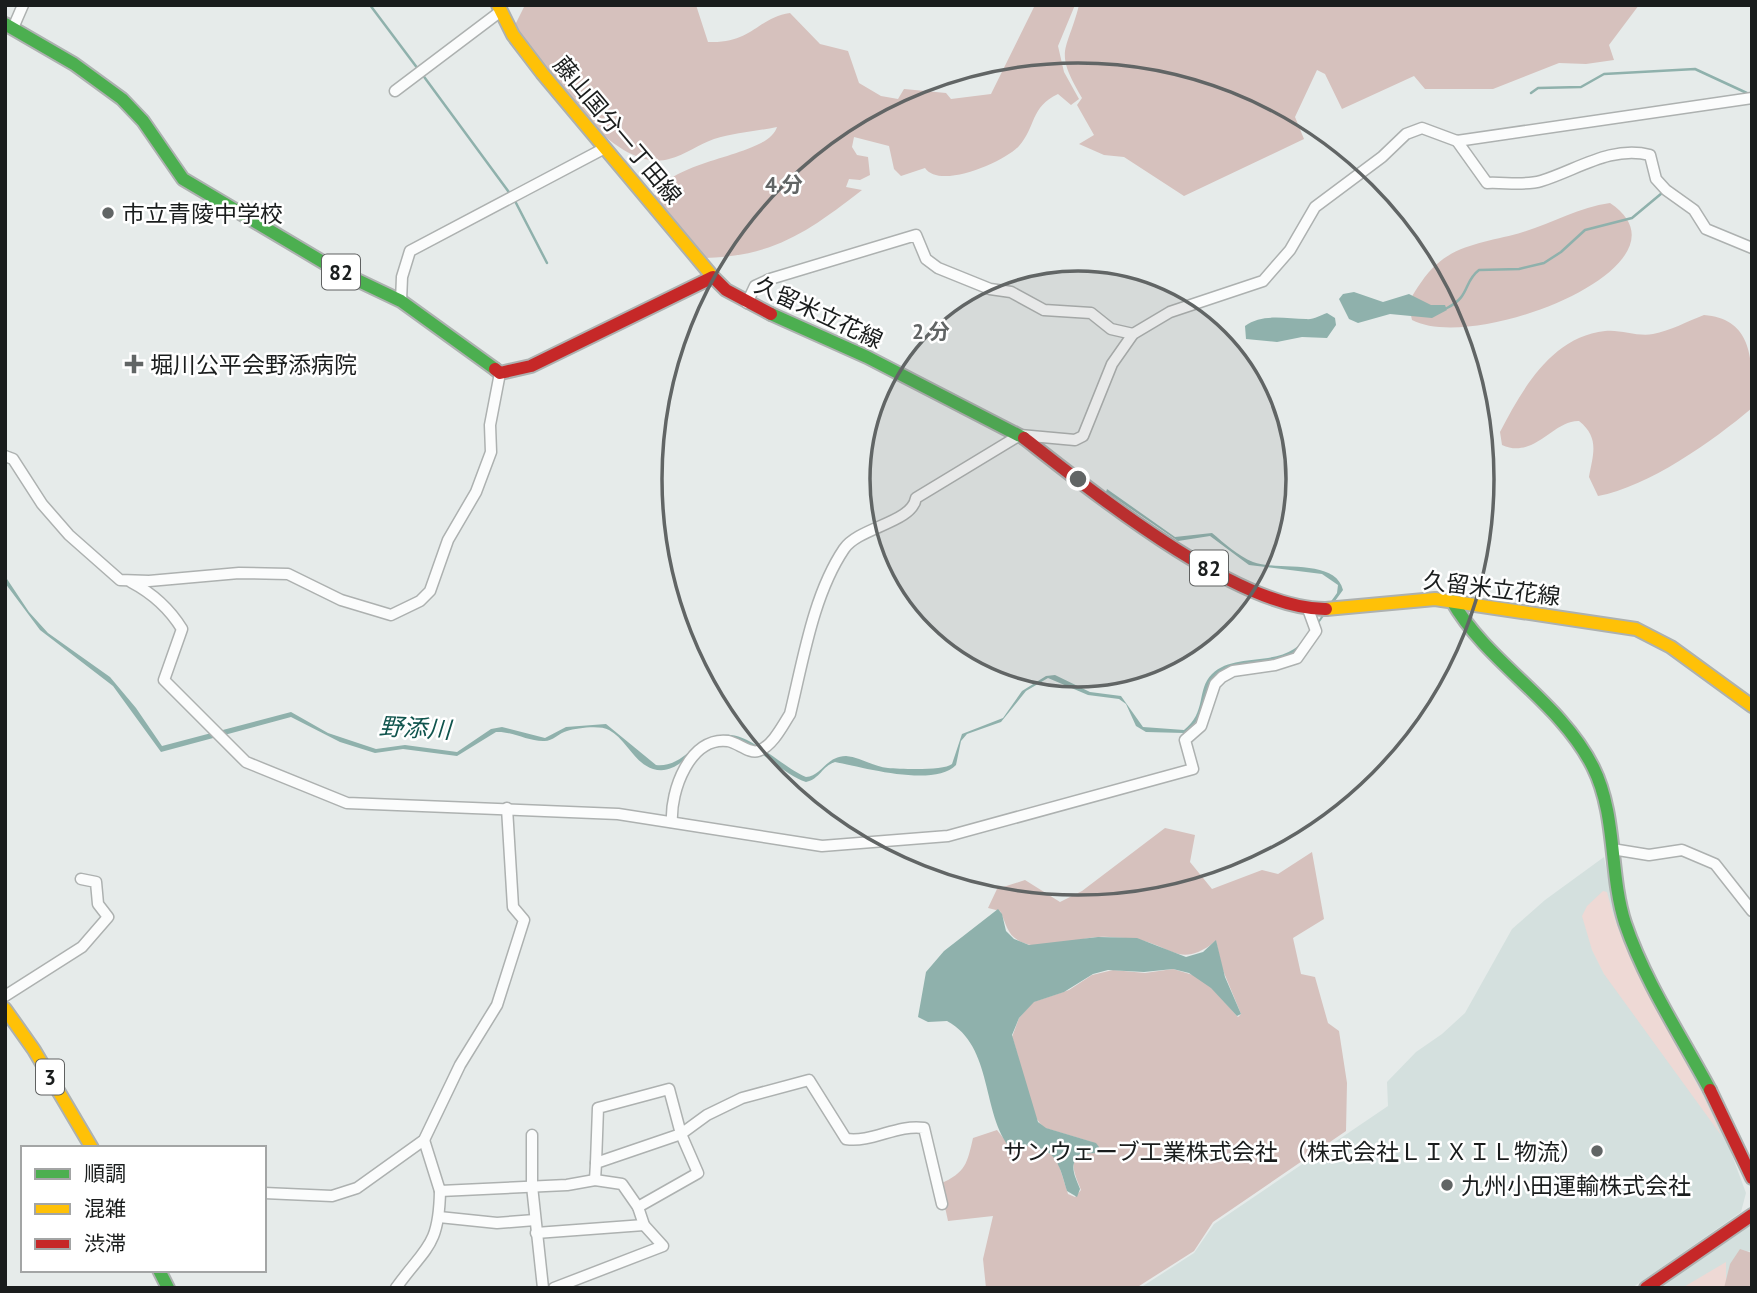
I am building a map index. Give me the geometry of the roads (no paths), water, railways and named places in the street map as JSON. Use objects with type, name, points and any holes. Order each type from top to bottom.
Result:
[{"type":"main road","name":"藤山国分一丁田線","points":[[500,8],[513,35],[542,74],[713,277]]},
{"type":"main road","name":"82","points":[[9,26],[81,69],[125,103],[150,131],[169,166],[183,179],[338,271],[401,301],[500,373]]},
{"type":"main road","name":"久留米立花線","points":[[713,277],[726,290],[747,303],[867,357],[1020,435],[1094,493],[1184,554],[1236,584],[1308,609],[1358,608],[1415,599],[1452,601],[1636,629],[1671,647],[1752,706]]},
{"type":"main road","points":[[500,373],[531,366],[713,277]]},
{"type":"main road","points":[[1452,601],[1465,624],[1574,737],[1585,752],[1601,785],[1615,882],[1631,938],[1728,1120],[1752,1178]]},
{"type":"main road","name":"3","points":[[7,1019],[91,1146]]},
{"type":"main road","points":[[1646,1288],[1752,1215]]},
{"type":"main road","points":[[160,1272],[168,1288]]},
{"type":"street","points":[[9,26],[23,5]]},
{"type":"street","points":[[395,91],[500,8]]},
{"type":"street","points":[[672,821],[681,775],[699,750],[708,743],[726,741],[754,752],[761,751],[780,730],[790,714],[819,599],[845,548],[861,536],[911,510],[916,498],[1020,435],[1075,440],[1083,436],[1112,364],[1133,334],[1170,312],[1264,281],[1290,250],[1315,207],[1382,157],[1406,134],[1422,128],[1457,141],[1752,99]]},
{"type":"street","points":[[1457,141],[1487,183],[1538,182],[1596,159],[1632,150],[1650,155],[1656,179],[1666,190],[1694,210],[1706,229],[1752,248]]},
{"type":"street","points":[[401,301],[402,276],[410,251],[605,148]]},
{"type":"street","points":[[747,303],[755,286],[770,279],[916,235],[926,259],[938,268],[990,289],[1011,292],[1044,310],[1091,313],[1111,329],[1133,334]]},
{"type":"street","points":[[131,582],[239,573],[288,574],[341,600],[391,615],[421,601],[430,591],[448,540],[485,470],[491,452],[490,425],[500,373]]},
{"type":"street","points":[[5,456],[13,459],[42,504],[106,570],[120,580],[146,589],[170,610],[182,629],[164,680],[246,762],[347,803],[618,814],[822,846],[948,836],[1193,769],[1185,740],[1201,726],[1215,684],[1233,671],[1275,665],[1297,658],[1316,631],[1308,609]]},
{"type":"street","points":[[266,1193],[332,1196],[357,1188],[424,1140],[460,1065],[496,1005],[524,920],[513,907],[508,808]]},
{"type":"street","points":[[1612,849],[1649,855],[1682,850],[1715,864],[1752,911]]},
{"type":"street","points":[[5,996],[82,947],[108,917],[99,904],[96,882],[81,879]]},
{"type":"street","points":[[596,1163],[681,1134],[707,1115],[742,1098],[809,1080],[846,1139],[856,1141],[913,1126],[924,1128],[942,1204]]},
{"type":"street","points":[[595,1180],[598,1108],[669,1089],[681,1134],[698,1173],[638,1207]]},
{"type":"street","points":[[532,1135],[532,1186],[543,1288]]},
{"type":"street","points":[[396,1288],[431,1244],[439,1217],[440,1191],[424,1140]]},
{"type":"street","points":[[440,1191],[595,1180],[622,1184],[638,1207],[643,1225],[663,1246],[554,1288]]},
{"type":"street","points":[[439,1217],[497,1223],[535,1220]]},
{"type":"street","points":[[536,1233],[643,1225]]},
{"type":"water","points":[[1354,292],[1383,302],[1409,294],[1431,305],[1445,305],[1447,310],[1432,318],[1390,314],[1358,323],[1349,319],[1339,299],[1343,294]]},
{"type":"water","points":[[1327,313],[1335,318],[1336,325],[1327,338],[1302,337],[1277,342],[1246,339],[1245,326],[1259,319],[1309,319]]},
{"type":"water","points":[[1107,489],[1175,537],[1212,533],[1253,562],[1318,569],[1338,580],[1343,590],[1300,649],[1281,659],[1236,668],[1216,676],[1209,685],[1199,719],[1184,733],[1146,732],[1136,726],[1126,704],[1119,699],[1088,695],[1048,678],[1026,691],[1001,722],[967,734],[961,741],[956,765],[946,772],[932,775],[897,774],[835,762],[806,782],[786,772],[747,744],[728,737],[707,742],[673,767],[653,769],[640,762],[615,734],[605,728],[594,727],[567,731],[546,741],[496,732],[457,756],[403,749],[375,753],[340,742],[291,717],[161,752],[113,686],[40,630],[5,583],[5,576],[29,612],[48,633],[110,677],[136,708],[162,746],[291,712],[328,733],[376,749],[405,745],[457,752],[491,729],[502,727],[545,738],[566,727],[606,724],[656,765],[676,761],[708,739],[731,735],[758,746],[806,777],[834,759],[846,756],[883,767],[932,769],[952,764],[962,734],[1003,718],[1022,691],[1046,676],[1055,675],[1090,692],[1121,696],[1143,727],[1184,730],[1196,716],[1204,687],[1212,674],[1230,664],[1274,657],[1294,649],[1311,631],[1337,593],[1338,585],[1322,574],[1249,565],[1210,536],[1178,541],[1106,492]]},
{"type":"water","points":[[998,909],[1006,931],[1014,939],[1029,945],[1098,937],[1137,938],[1186,957],[1203,952],[1216,940],[1225,977],[1241,1014],[1237,1016],[1211,988],[1189,973],[1173,969],[1144,972],[1108,970],[1093,974],[1064,992],[1034,1002],[1019,1018],[1012,1035],[1038,1122],[1046,1128],[1096,1143],[1099,1147],[1096,1153],[1080,1154],[1074,1162],[1080,1189],[1077,1197],[1067,1191],[1056,1160],[1045,1150],[1025,1146],[1011,1149],[995,1118],[973,1047],[962,1032],[947,1021],[928,1022],[918,1017],[926,972],[944,951]]},
{"type":"waterway","points":[[370,5],[418,69]]},
{"type":"waterway","points":[[1531,93],[1538,88],[1581,87],[1604,74],[1695,69],[1749,94]]},
{"type":"waterway","points":[[422,74],[511,195]]},
{"type":"waterway","points":[[1447,308],[1460,299],[1479,270],[1519,269],[1544,263],[1585,230],[1632,218],[1662,193]]},
{"type":"waterway","points":[[515,201],[547,263]]},
{"type":"place","name":"市立青陵中学校","points":[[108,213]]},
{"type":"place","name":"堀川公平会野添病院","points":[[134,364]]},
{"type":"place","name":"サンウェーブ工業株式会社 （株式会社ＬＩＸＩＬ物流）","points":[[1597,1151]]},
{"type":"place","name":"九州小田運輸株式会社","points":[[1447,1185]]},
{"type":"water label","name":"野添川","points":[[415,728]]}]
